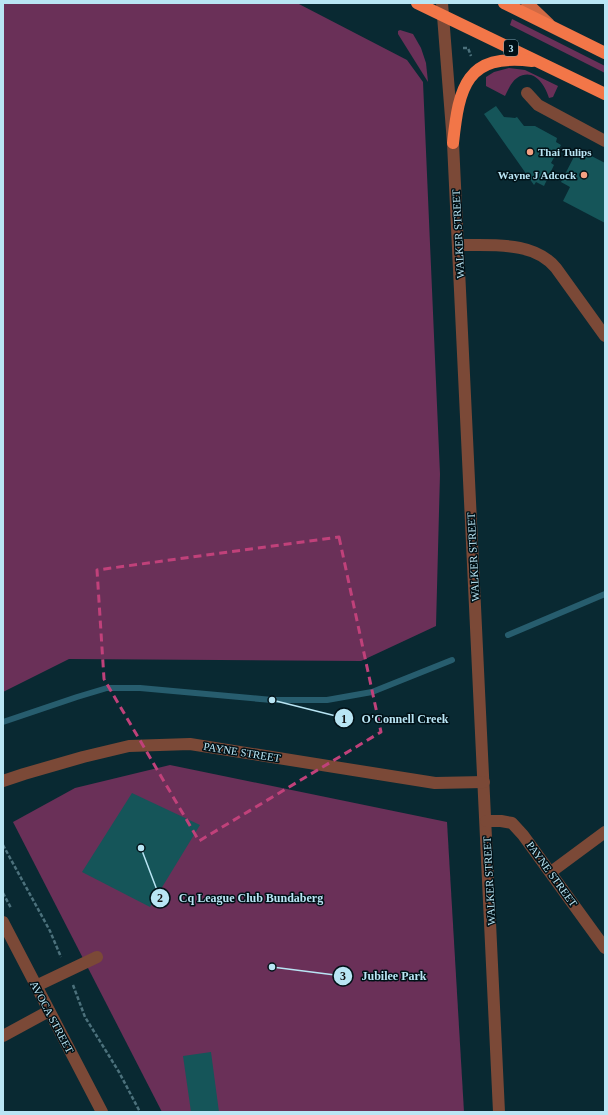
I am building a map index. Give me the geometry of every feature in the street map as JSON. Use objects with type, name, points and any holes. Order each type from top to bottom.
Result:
[{"type":"highway","name":"3","points":[[418,3],[605,94]]},
{"type":"highway","points":[[504,3],[605,53]]},
{"type":"highway","points":[[453,142],[456,114],[461,95],[466,82],[474,73],[482,66],[508,59],[541,62]]},
{"type":"main road","points":[[527,3],[552,26]]},
{"type":"street","name":"WALKER STREET","points":[[442,3],[453,142],[499,1112]]},
{"type":"street","points":[[527,93],[538,105],[605,141]]},
{"type":"street","points":[[458,245],[519,247],[542,255],[556,268],[605,336]]},
{"type":"street","name":"PAYNE STREET","points":[[3,781],[83,757],[130,746],[190,744],[435,782],[484,782]]},
{"type":"street","name":"PAYNE STREET","points":[[486,821],[512,823],[523,834],[605,948]]},
{"type":"street","points":[[551,872],[605,832]]},
{"type":"street","name":"AVOCA STREET","points":[[3,922],[102,1112]]},
{"type":"street","points":[[36,986],[97,957]]},
{"type":"street","points":[[3,1036],[50,1011]]},
{"type":"path","points":[[462,48],[468,48],[473,59]]},
{"type":"highlighted area","points":[[339,537],[381,732],[199,841],[104,679],[97,570]]},
{"type":"shaded area","points":[[3,3],[297,3],[407,60],[423,82],[440,474],[436,626],[361,661],[69,659],[3,692]]},
{"type":"shaded area","points":[[512,19],[605,66],[605,73],[510,25]]},
{"type":"shaded area","points":[[400,30],[413,34],[421,48],[426,63],[428,82],[398,34],[398,31]]},
{"type":"shaded area","points":[[509,68],[525,70],[558,86],[553,97],[549,98],[542,83],[534,76],[529,75],[523,75],[515,79],[505,96],[486,86],[486,77],[494,72]]},
{"type":"shaded area","points":[[170,765],[447,822],[464,1112],[162,1112],[13,822],[75,788]]},
{"type":"building","name":"Thai Tulips","points":[[496,106],[504,117],[517,117],[524,126],[535,126],[557,138],[556,142],[561,145],[551,163],[554,165],[544,186],[536,182],[534,185],[484,114]]},
{"type":"building","points":[[578,149],[605,163],[605,223],[563,201],[570,187],[561,182]]},
{"type":"building","points":[[132,793],[200,825],[150,907],[82,872]]},
{"type":"building","points":[[211,1052],[219,1112],[191,1112],[183,1056]]},
{"type":"waterway","points":[[508,635],[605,594]]},
{"type":"waterway","points":[[3,722],[107,688],[140,688],[272,700],[327,700],[372,692],[452,660]]},
{"type":"place","name":"Thai Tulips","points":[[530,152]]},
{"type":"place","name":"Wayne J Adcock","points":[[584,175]]},
{"type":"place","name":"O'Connell Creek","points":[[272,700]]},
{"type":"place","name":"Cq League Club Bundaberg","points":[[141,848]]},
{"type":"place","name":"Jubilee Park","points":[[272,967]]}]
